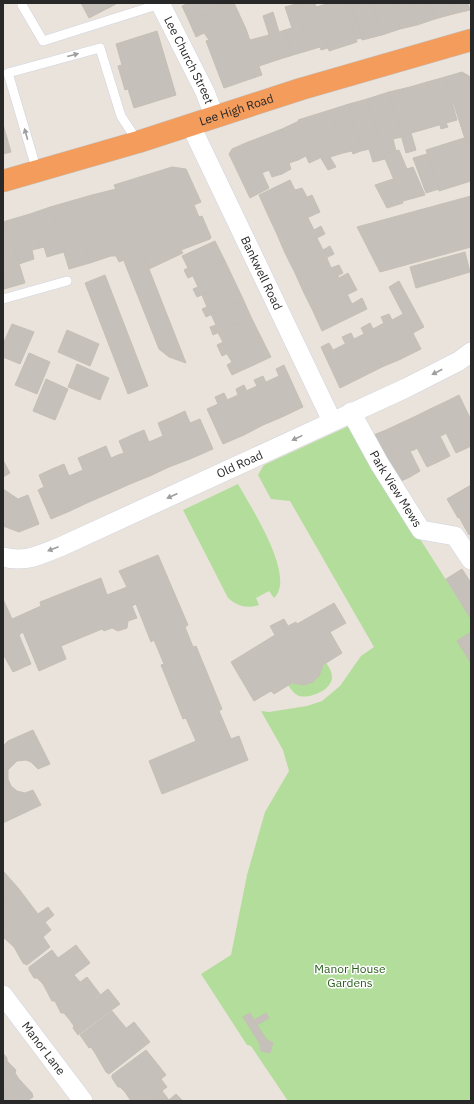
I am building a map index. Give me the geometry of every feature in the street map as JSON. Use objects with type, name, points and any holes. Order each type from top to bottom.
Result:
[{"type":"highway","name":"Lee High Road","points":[[3,181],[191,126],[301,89],[471,40]]},
{"type":"street","name":"Lee Church Street","points":[[160,4],[205,92],[215,118]]},
{"type":"street","name":"Bankwell Road","points":[[191,126],[332,421]]},
{"type":"street","name":"Old Road","points":[[3,556],[15,560],[35,556],[60,547],[406,388],[459,361],[471,352]]},
{"type":"street","name":"Park View Mews","points":[[351,412],[379,463],[421,530],[456,536],[471,560]]},
{"type":"street","name":"Manor Lane","points":[[3,995],[83,1101]]},
{"type":"lane","points":[[22,5],[43,41],[160,4]]},
{"type":"lane","points":[[37,171],[8,73],[100,48],[121,116],[138,142]]},
{"type":"lane","points":[[3,299],[67,281]]},
{"type":"green space","name":"Manor House Gardens","points":[[351,425],[413,528],[471,619],[471,1101],[288,1101],[251,1046],[247,1045],[201,974],[231,955],[247,875],[265,812],[289,771],[283,750],[261,711],[269,712],[307,706],[322,701],[340,686],[361,656],[374,647],[290,501],[271,499],[258,475],[264,465]]},
{"type":"green space","points":[[238,484],[269,541],[280,574],[280,588],[274,598],[269,591],[256,598],[259,605],[250,607],[239,605],[228,598],[183,510]]},
{"type":"green space","points":[[326,663],[332,677],[331,682],[324,690],[314,695],[304,697],[294,693],[288,685],[310,683],[318,677]]},
{"type":"building","points":[[81,3],[115,3],[116,4],[89,18]]},
{"type":"building","points":[[189,3],[229,3],[189,21],[182,6]]},
{"type":"building","points":[[229,3],[234,3],[246,29],[262,75],[224,88],[206,41],[209,40],[204,33],[196,37],[189,21]]},
{"type":"building","points":[[315,3],[328,48],[321,50],[320,47],[310,50],[296,4]]},
{"type":"building","points":[[330,3],[346,3],[357,42],[329,51],[316,7]]},
{"type":"building","points":[[346,3],[353,3],[362,38],[357,39]]},
{"type":"building","points":[[360,3],[373,3],[382,35],[362,40],[352,5]]},
{"type":"building","points":[[373,3],[393,3],[400,29],[382,35]]},
{"type":"building","points":[[393,3],[410,3],[417,25],[400,29]]},
{"type":"building","points":[[410,3],[430,3],[435,19],[417,25]]},
{"type":"building","points":[[430,3],[450,3],[453,14],[435,19]]},
{"type":"building","points":[[450,3],[468,3],[470,10],[453,14]]},
{"type":"building","points":[[296,4],[310,50],[293,55],[285,30],[292,28],[285,7]]},
{"type":"building","points":[[273,12],[279,32],[285,30],[293,55],[277,60],[263,16]]},
{"type":"building","points":[[157,31],[176,95],[134,108],[128,89],[125,90],[118,66],[122,65],[116,44]]},
{"type":"building","points":[[269,35],[277,60],[259,66],[250,40]]},
{"type":"building","points":[[462,72],[469,76],[471,84],[471,141],[466,142],[445,77]]},
{"type":"building","points":[[445,77],[457,120],[446,123],[448,127],[441,129],[427,82]]},
{"type":"building","points":[[427,82],[439,125],[422,130],[410,87]]},
{"type":"building","points":[[410,87],[422,130],[411,133],[416,150],[406,153],[389,92]]},
{"type":"building","points":[[389,92],[402,137],[393,139],[396,151],[383,154],[367,99]]},
{"type":"building","points":[[367,99],[385,159],[373,162],[369,149],[361,151],[349,104]]},
{"type":"building","points":[[349,104],[361,151],[353,154],[352,151],[343,153],[330,110]]},
{"type":"building","points":[[330,110],[343,153],[330,157],[336,167],[328,170],[298,120]]},
{"type":"building","points":[[299,121],[320,158],[309,163],[306,156],[298,160],[282,129]]},
{"type":"building","points":[[3,124],[11,152],[3,154]]},
{"type":"building","points":[[282,129],[298,160],[289,163],[291,169],[282,174],[264,136]]},
{"type":"building","points":[[264,136],[282,174],[272,177],[269,170],[262,173],[248,142]]},
{"type":"building","points":[[464,138],[466,142],[471,141],[471,181],[439,191],[426,150]]},
{"type":"building","points":[[248,142],[269,188],[250,198],[229,154],[232,149]]},
{"type":"building","points":[[399,150],[407,169],[413,167],[425,195],[403,201],[383,154]]},
{"type":"building","points":[[427,154],[439,189],[426,193],[413,158]]},
{"type":"building","points":[[172,167],[186,169],[201,202],[194,205],[199,217],[202,216],[211,237],[210,239],[181,250],[183,253],[149,269],[114,185]]},
{"type":"building","points":[[393,179],[403,203],[387,208],[375,185]]},
{"type":"building","points":[[290,180],[295,190],[302,188],[307,197],[268,215],[259,195]]},
{"type":"building","points":[[116,189],[137,240],[131,243],[134,251],[122,256],[124,260],[119,262],[116,256],[111,256],[92,195]]},
{"type":"building","points":[[92,195],[111,256],[90,263],[71,201]]},
{"type":"building","points":[[312,195],[320,212],[276,232],[268,215]]},
{"type":"building","points":[[471,196],[471,247],[380,272],[357,227]]},
{"type":"building","points":[[71,201],[90,263],[69,269],[50,207]]},
{"type":"building","points":[[50,207],[64,252],[47,257],[44,247],[40,248],[30,214]]},
{"type":"building","points":[[30,214],[40,248],[32,250],[34,259],[19,264],[6,221]]},
{"type":"building","points":[[308,218],[314,230],[321,226],[325,234],[285,253],[276,232]]},
{"type":"building","points":[[6,221],[25,283],[4,289],[3,222]]},
{"type":"building","points":[[317,238],[323,250],[330,246],[334,254],[295,273],[285,253]]},
{"type":"building","points":[[137,240],[186,363],[169,357],[159,349],[122,256],[134,251],[131,243]]},
{"type":"building","points":[[215,241],[225,261],[188,278],[184,270],[188,268],[182,256]]},
{"type":"building","points":[[465,252],[470,272],[416,288],[410,267]]},
{"type":"building","points":[[327,258],[331,268],[339,265],[343,273],[304,293],[295,273]]},
{"type":"building","points":[[225,261],[234,280],[197,297],[193,289],[198,287],[193,276]]},
{"type":"building","points":[[348,273],[357,290],[313,311],[304,293],[338,276],[339,278]]},
{"type":"building","points":[[105,275],[148,386],[128,394],[85,283]]},
{"type":"building","points":[[234,280],[243,299],[206,317],[202,309],[207,307],[202,295]]},
{"type":"building","points":[[399,281],[424,327],[413,333],[389,287]]},
{"type":"building","points":[[347,294],[352,304],[362,298],[367,309],[322,331],[313,311]]},
{"type":"building","points":[[243,299],[251,317],[213,335],[210,327],[216,325],[211,314]]},
{"type":"building","points":[[389,314],[392,320],[403,314],[421,349],[401,359],[381,317]]},
{"type":"building","points":[[251,317],[261,337],[222,356],[217,345],[223,342],[218,333]]},
{"type":"building","points":[[370,323],[373,329],[384,323],[401,359],[382,367],[361,328]]},
{"type":"building","points":[[12,324],[34,332],[20,364],[3,357],[3,344]]},
{"type":"building","points":[[67,330],[99,344],[90,366],[58,352]]},
{"type":"building","points":[[351,333],[354,339],[364,334],[382,367],[362,377],[342,337]]},
{"type":"building","points":[[261,337],[271,357],[232,375],[227,365],[232,362],[227,354]]},
{"type":"building","points":[[329,343],[333,350],[345,344],[362,377],[340,388],[321,347]]},
{"type":"building","points":[[29,353],[50,362],[37,394],[15,385]]},
{"type":"building","points":[[77,364],[109,378],[100,400],[68,387]]},
{"type":"building","points":[[284,365],[303,407],[282,417],[266,382],[279,376],[276,369]]},
{"type":"building","points":[[263,376],[282,417],[263,425],[246,391],[257,386],[254,380]]},
{"type":"building","points":[[46,379],[68,389],[55,420],[33,411]]},
{"type":"building","points":[[244,385],[263,425],[244,435],[227,400],[238,395],[236,389]]},
{"type":"building","points":[[224,393],[244,435],[223,444],[207,409],[218,404],[215,397]]},
{"type":"building","points":[[459,395],[471,420],[469,422],[471,427],[471,446],[467,448],[445,402]]},
{"type":"building","points":[[445,402],[467,448],[456,453],[446,433],[443,435],[430,409]]},
{"type":"building","points":[[430,409],[443,435],[440,436],[450,456],[438,462],[416,416]]},
{"type":"building","points":[[185,411],[190,423],[200,419],[213,449],[190,459],[172,417]]},
{"type":"building","points":[[416,416],[438,462],[427,467],[417,448],[414,450],[401,423]]},
{"type":"building","points":[[172,417],[190,459],[169,467],[156,439],[163,436],[158,423]]},
{"type":"building","points":[[401,423],[414,450],[410,451],[420,471],[410,477],[386,430]]},
{"type":"building","points":[[144,430],[149,442],[156,439],[169,467],[150,476],[132,435]]},
{"type":"building","points":[[386,430],[410,477],[399,482],[371,436]]},
{"type":"building","points":[[132,435],[150,476],[130,484],[118,455],[124,453],[119,441]]},
{"type":"building","points":[[106,446],[111,458],[118,455],[130,484],[110,493],[92,452]]},
{"type":"building","points":[[92,452],[110,493],[89,502],[76,473],[83,470],[78,458]]},
{"type":"building","points":[[3,460],[10,473],[3,477]]},
{"type":"building","points":[[64,464],[69,476],[76,473],[89,502],[70,511],[52,469]]},
{"type":"building","points":[[52,469],[70,511],[51,519],[38,490],[44,487],[39,475]]},
{"type":"building","points":[[471,485],[471,510],[458,518],[447,499]]},
{"type":"building","points":[[3,489],[15,497],[3,523]]},
{"type":"building","points":[[28,495],[39,524],[19,532],[3,526],[15,497],[18,499]]},
{"type":"building","points":[[471,510],[471,533],[469,535],[459,517]]},
{"type":"building","points":[[158,555],[188,625],[185,627],[193,647],[196,646],[222,709],[219,711],[231,739],[239,736],[248,760],[162,794],[149,761],[196,741],[186,718],[183,719],[161,665],[164,664],[154,640],[151,642],[136,604],[132,606],[137,618],[128,621],[127,628],[118,631],[112,628],[104,631],[102,629],[61,646],[66,659],[39,671],[23,632],[19,635],[31,664],[13,672],[3,654],[3,599],[12,619],[41,606],[40,602],[101,578],[107,595],[127,587],[119,571]]},
{"type":"building","points":[[462,569],[471,583],[471,619],[446,579]]},
{"type":"building","points":[[334,603],[346,623],[330,632],[342,653],[323,665],[319,676],[313,682],[304,685],[292,683],[274,694],[271,691],[254,701],[231,662],[275,635],[270,626],[284,619],[288,626],[296,622],[297,624]]},
{"type":"building","points":[[471,632],[471,663],[457,641]]},
{"type":"building","points":[[33,730],[50,764],[38,769],[31,762],[26,760],[17,761],[8,770],[8,779],[11,786],[17,791],[25,793],[33,790],[41,805],[3,823],[3,746],[8,741]]},
{"type":"building","points":[[4,872],[19,889],[3,901],[3,873]]},
{"type":"building","points":[[19,889],[31,905],[3,927],[3,901]]},
{"type":"building","points":[[31,905],[38,914],[48,907],[54,915],[14,947],[3,937],[3,927]]},
{"type":"building","points":[[45,922],[51,930],[43,937],[50,947],[27,965],[23,963],[14,947]]},
{"type":"building","points":[[76,945],[83,954],[43,984],[37,978],[34,978],[29,970],[29,967],[52,950],[58,958]]},
{"type":"building","points":[[83,954],[90,963],[74,975],[80,982],[55,1001],[52,1001],[43,984]]},
{"type":"building","points":[[87,977],[100,994],[69,1019],[64,1013],[61,1013],[55,1001]]},
{"type":"building","points":[[108,989],[120,1004],[78,1035],[69,1019]]},
{"type":"building","points":[[112,1011],[126,1028],[95,1053],[91,1047],[89,1048],[80,1035]]},
{"type":"building","points":[[250,1013],[254,1020],[266,1013],[269,1018],[257,1025],[267,1040],[273,1043],[270,1053],[261,1051],[260,1044],[243,1017]]},
{"type":"building","points":[[134,1022],[150,1042],[109,1074],[106,1072],[95,1053]]},
{"type":"building","points":[[146,1050],[159,1066],[125,1092],[118,1087],[112,1078],[112,1075]]},
{"type":"building","points":[[3,1053],[7,1058],[7,1061],[3,1064]]},
{"type":"building","points":[[7,1061],[16,1070],[15,1073],[19,1079],[3,1092],[3,1064]]},
{"type":"building","points":[[159,1066],[166,1075],[161,1079],[167,1087],[149,1101],[131,1101],[125,1092]]},
{"type":"building","points":[[19,1079],[32,1093],[33,1097],[27,1101],[3,1101],[3,1092]]},
{"type":"building","points":[[162,1091],[169,1100],[176,1094],[183,1101],[149,1101]]}]
